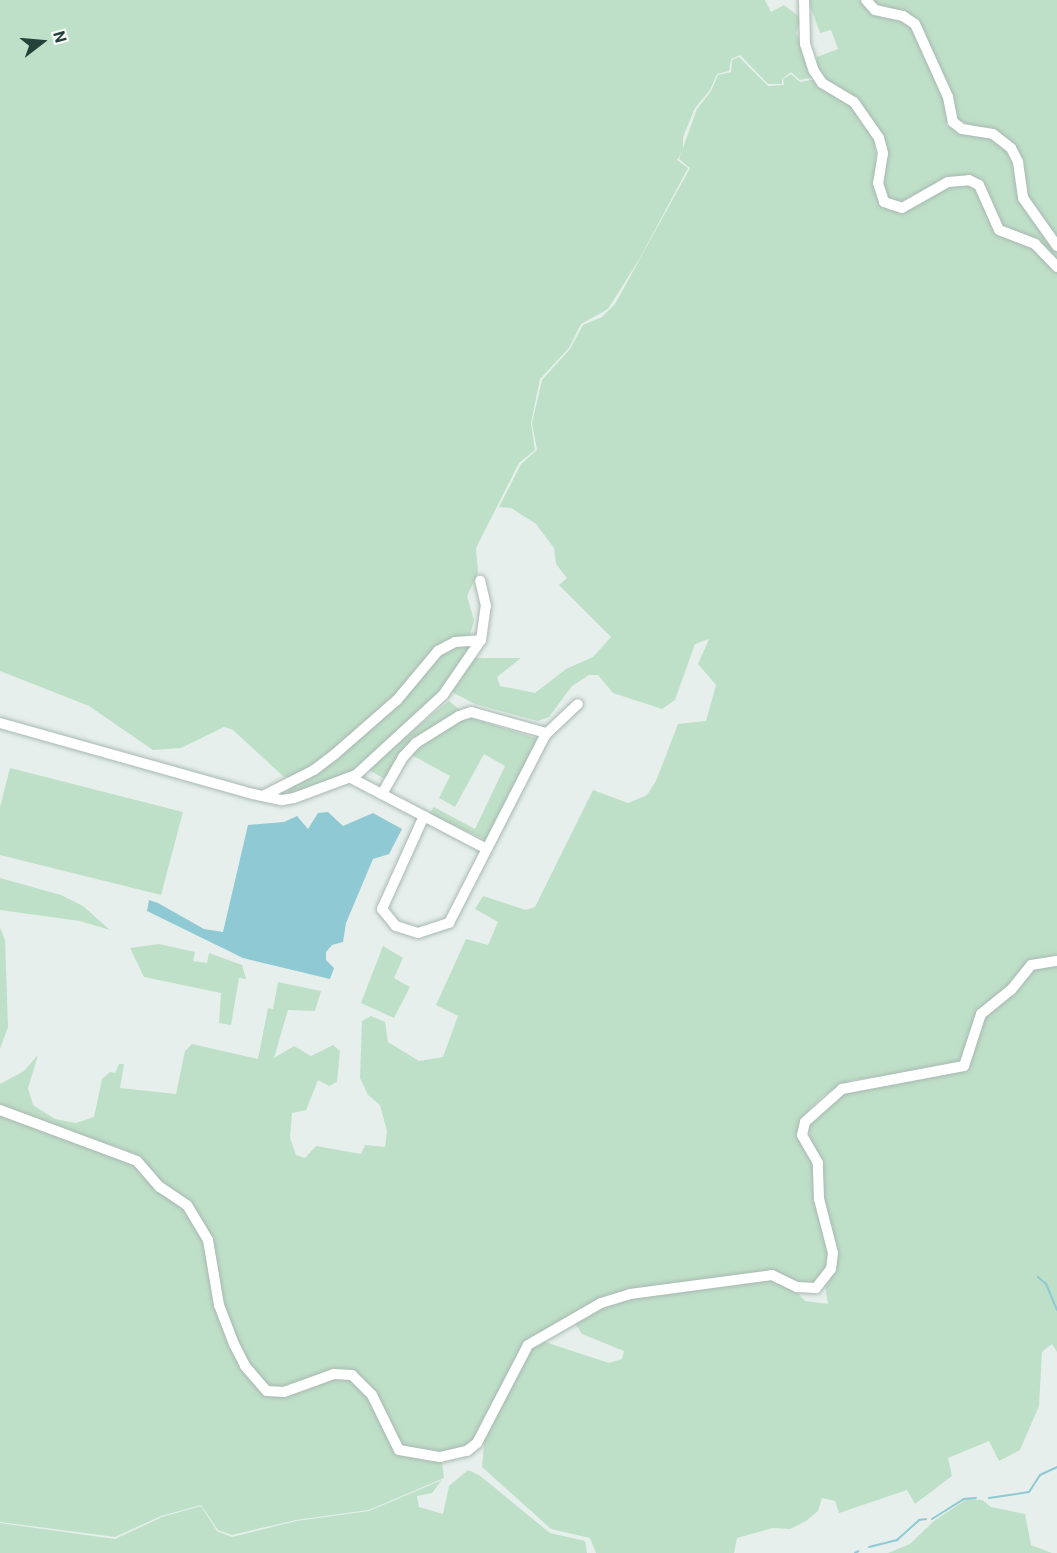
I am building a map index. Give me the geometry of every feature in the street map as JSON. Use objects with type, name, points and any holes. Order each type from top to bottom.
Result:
[{"type":"street","points":[[804,0],[805,44],[814,71],[822,83],[854,102],[879,138],[882,153],[878,183],[884,202],[902,208],[942,185],[969,180],[979,185],[999,230],[1035,244],[1057,267]]},
{"type":"street","points":[[866,0],[875,10],[903,16],[915,24],[957,126],[993,134],[1011,148],[1018,162],[1023,198],[1057,246]]},
{"type":"street","points":[[0,723],[262,796],[294,798],[351,778],[443,695],[481,640],[486,606],[480,581]]},
{"type":"street","points":[[262,796],[314,770],[342,748],[398,700],[438,651],[455,642],[481,640]]},
{"type":"street","points":[[424,816],[382,903],[385,916],[396,926],[418,933],[449,923],[546,733],[578,704]]},
{"type":"street","points":[[382,794],[403,757],[416,743],[459,716],[471,712],[546,733]]},
{"type":"street","points":[[351,778],[487,849]]},
{"type":"street","points":[[0,1110],[137,1161],[160,1187],[187,1205],[208,1240],[219,1305],[234,1344],[245,1366],[267,1391],[284,1392],[334,1374],[352,1375],[372,1395],[399,1450],[423,1457],[446,1456],[467,1451],[477,1443],[528,1345],[601,1303],[630,1294],[772,1275],[797,1287],[816,1288],[831,1269],[833,1253],[819,1199],[818,1163],[802,1135],[805,1122],[842,1089],[964,1066],[981,1014],[1011,990],[1031,965],[1057,961]]},
{"type":"green space","points":[[0,0],[765,0],[771,12],[784,5],[801,18],[796,33],[815,77],[800,80],[791,72],[782,79],[782,84],[768,84],[740,55],[731,59],[729,71],[717,74],[710,90],[695,108],[683,137],[683,150],[677,160],[688,168],[640,258],[608,309],[581,324],[569,348],[540,379],[531,423],[535,450],[519,463],[476,548],[478,573],[467,596],[474,620],[470,635],[463,636],[335,749],[292,778],[284,777],[233,730],[224,727],[181,748],[153,750],[89,706],[0,671]]},
{"type":"green space","points":[[808,0],[862,0],[911,26],[942,88],[949,117],[946,125],[954,130],[990,135],[1012,155],[1018,187],[1057,250],[1057,262],[1001,227],[984,188],[965,177],[900,205],[882,194],[882,136],[823,79],[816,65],[817,57],[838,49],[831,30],[820,33]]},
{"type":"green space","points":[[870,0],[1057,0],[1057,240],[1030,205],[1008,141],[956,119],[917,21]]},
{"type":"green space","points":[[739,57],[768,86],[784,85],[783,79],[791,74],[800,82],[816,79],[845,98],[874,134],[880,201],[888,210],[905,212],[939,189],[960,182],[975,186],[993,226],[1031,245],[1057,271],[1057,958],[1029,961],[1012,983],[986,1005],[966,1059],[955,1066],[852,1080],[824,1095],[803,1116],[800,1123],[812,1157],[828,1246],[829,1267],[815,1283],[804,1284],[773,1272],[631,1291],[532,1338],[473,1444],[439,1455],[399,1446],[370,1385],[355,1372],[333,1370],[283,1389],[266,1388],[248,1365],[222,1307],[207,1228],[192,1204],[159,1181],[140,1158],[123,1149],[0,1109],[0,1084],[24,1071],[38,1055],[28,1088],[33,1105],[55,1119],[76,1123],[94,1117],[102,1079],[110,1072],[115,1073],[119,1064],[124,1064],[120,1088],[176,1094],[185,1051],[192,1044],[258,1059],[268,1008],[273,1009],[278,982],[321,991],[315,1011],[288,1010],[274,1058],[294,1046],[311,1056],[333,1045],[340,1051],[337,1082],[329,1086],[318,1080],[306,1110],[292,1113],[290,1138],[296,1155],[305,1158],[316,1146],[361,1154],[365,1145],[385,1147],[387,1131],[380,1105],[368,1095],[360,1078],[362,1021],[371,1016],[385,1022],[388,1042],[419,1061],[443,1057],[458,1016],[436,1005],[466,939],[488,945],[498,922],[475,909],[483,896],[526,910],[535,907],[593,790],[628,803],[647,795],[656,781],[678,724],[706,721],[716,685],[698,664],[709,639],[695,644],[675,700],[662,709],[613,693],[598,675],[589,675],[572,686],[549,717],[538,721],[475,704],[452,692],[475,658],[521,658],[497,677],[500,686],[535,693],[566,669],[593,657],[611,637],[559,585],[567,578],[556,564],[554,548],[536,524],[511,508],[499,507],[521,464],[537,450],[532,423],[542,380],[570,349],[583,325],[602,317],[615,304],[690,168],[679,159],[697,109],[711,91],[718,75],[731,72],[732,60]]},
{"type":"green space","points":[[462,645],[469,647],[470,651],[435,700],[354,771],[289,795],[288,790],[443,651]]},
{"type":"green space","points":[[449,701],[461,711],[416,739],[385,779],[367,769]]},
{"type":"green space","points":[[468,717],[538,739],[486,840],[429,814],[434,807],[475,829],[505,766],[484,754],[455,807],[439,798],[450,776],[410,754],[427,740]]},
{"type":"green space","points":[[10,768],[183,812],[161,895],[0,855],[0,807]]},
{"type":"green space","points":[[0,878],[61,895],[83,906],[110,930],[80,921],[0,910]]},
{"type":"green space","points":[[0,928],[5,940],[8,1027],[0,1049]]},
{"type":"green space","points":[[159,944],[195,952],[193,961],[207,963],[209,953],[242,965],[246,979],[239,978],[231,1025],[219,1023],[221,993],[144,977],[130,948]]},
{"type":"green space","points":[[383,946],[403,958],[394,978],[410,987],[394,1018],[361,1003]]},
{"type":"green space","points":[[1057,965],[1057,1352],[1052,1344],[1042,1352],[1039,1406],[1020,1450],[999,1461],[989,1441],[948,1458],[952,1476],[915,1504],[907,1490],[839,1513],[835,1501],[822,1498],[818,1511],[806,1521],[790,1529],[773,1528],[737,1538],[734,1553],[596,1553],[590,1538],[551,1529],[482,1467],[485,1433],[525,1352],[542,1341],[609,1363],[622,1359],[624,1351],[582,1334],[574,1322],[610,1302],[772,1278],[794,1289],[805,1301],[828,1304],[825,1286],[834,1273],[808,1125],[841,1093],[967,1068],[974,1054],[978,1025],[1027,971]]},
{"type":"green space","points":[[0,1112],[139,1167],[186,1208],[205,1244],[217,1309],[240,1366],[265,1395],[283,1396],[333,1377],[352,1379],[370,1397],[397,1452],[430,1462],[442,1461],[444,1478],[369,1510],[296,1520],[232,1535],[218,1530],[201,1505],[161,1516],[115,1537],[0,1522]]},
{"type":"green space","points":[[468,1470],[479,1475],[550,1533],[585,1541],[587,1553],[0,1553],[0,1523],[115,1539],[162,1517],[201,1506],[217,1531],[232,1537],[296,1521],[369,1511],[442,1480],[432,1493],[417,1496],[419,1507],[443,1514],[449,1486]]},
{"type":"green space","points":[[967,1499],[982,1500],[991,1507],[1025,1514],[1031,1545],[1052,1553],[888,1553],[910,1544],[934,1521]]},
{"type":"water","points":[[328,812],[343,826],[373,813],[402,829],[389,854],[373,859],[346,923],[343,942],[332,945],[326,952],[326,960],[334,968],[330,979],[243,958],[147,911],[149,900],[204,929],[223,932],[248,825],[284,822],[297,816],[308,829],[318,813]]},
{"type":"waterway","points":[[1038,1277],[1046,1284],[1057,1310]]},
{"type":"waterway","points":[[989,1498],[1029,1492],[1040,1475],[1057,1467]]},
{"type":"waterway","points":[[932,1519],[964,1499],[976,1498]]},
{"type":"waterway","points":[[869,1547],[897,1540],[919,1520],[926,1519]]},
{"type":"waterway","points":[[855,1553],[859,1551]]}]
